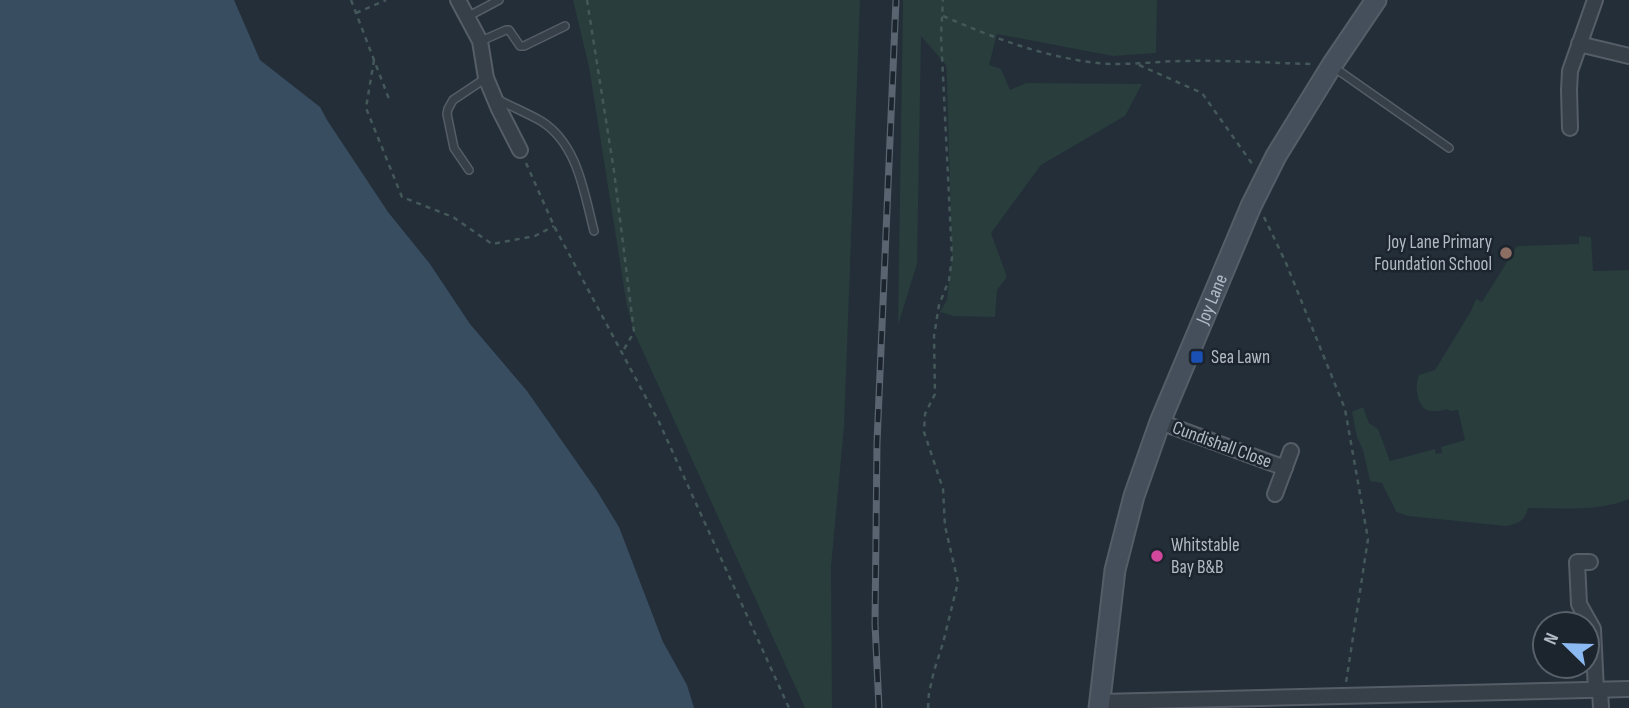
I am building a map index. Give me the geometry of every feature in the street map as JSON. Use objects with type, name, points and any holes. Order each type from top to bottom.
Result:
[{"type":"street","points":[[458,0],[480,41],[486,78],[520,150]]},
{"type":"street","name":"Joy Lane","points":[[1099,705],[1115,569],[1134,496],[1160,422],[1212,296],[1276,156],[1376,0]]},
{"type":"street","points":[[1570,128],[1569,81],[1595,0]]},
{"type":"street","points":[[1579,44],[1629,56]]},
{"type":"street","name":"Cundishall Close","points":[[1160,422],[1285,468]]},
{"type":"street","name":"Cundishall Close","points":[[1275,494],[1292,451]]},
{"type":"street","points":[[1590,562],[1577,562],[1577,587],[1579,604],[1593,629],[1601,708]]},
{"type":"street","points":[[1099,705],[1349,700],[1629,689]]},
{"type":"lane","points":[[467,16],[499,0]]},
{"type":"lane","points":[[480,41],[509,30],[520,46],[524,46],[565,26]]},
{"type":"lane","points":[[1332,65],[1449,148]]},
{"type":"lane","points":[[468,170],[454,148],[448,108],[453,100],[486,78]]},
{"type":"lane","points":[[494,97],[543,122],[561,138],[576,163],[594,231]]},
{"type":"path","points":[[351,0],[389,99]]},
{"type":"path","points":[[356,13],[386,0]]},
{"type":"path","points":[[587,0],[614,171],[634,332],[622,352]]},
{"type":"path","points":[[928,708],[934,671],[958,582],[944,526],[943,489],[924,432],[925,414],[935,394],[934,336],[939,305],[949,280],[953,257],[941,36],[943,0]]},
{"type":"path","points":[[943,16],[999,40],[1045,54],[1093,63],[1183,61],[1332,65]]},
{"type":"path","points":[[374,60],[366,108],[402,197],[453,217],[492,243],[535,236],[554,226]]},
{"type":"path","points":[[1136,64],[1202,93],[1264,180]]},
{"type":"path","points":[[520,150],[554,226],[659,422],[789,708]]},
{"type":"path","points":[[1255,198],[1286,262],[1345,409],[1368,539],[1349,700]]},
{"type":"green space","points":[[573,0],[860,0],[844,426],[831,567],[832,708],[805,708],[634,332],[627,306],[589,67]]},
{"type":"green space","points":[[903,0],[1157,0],[1156,53],[1113,56],[997,34],[989,65],[1001,69],[1010,90],[1026,83],[1142,84],[1125,116],[1041,165],[991,233],[1007,277],[997,290],[995,317],[954,316],[940,312],[947,300],[952,258],[946,65],[921,36],[917,264],[898,325]]},
{"type":"green space","points":[[1579,236],[1591,237],[1593,271],[1629,270],[1629,499],[1592,508],[1528,508],[1520,521],[1506,526],[1408,516],[1396,512],[1382,483],[1370,481],[1352,412],[1363,407],[1369,423],[1378,429],[1390,461],[1435,449],[1436,454],[1442,453],[1441,447],[1465,440],[1458,410],[1430,411],[1419,402],[1419,375],[1435,370],[1476,299],[1482,302],[1517,246],[1579,244]]},
{"type":"water","points":[[0,0],[234,0],[260,60],[320,107],[388,212],[430,264],[470,324],[527,391],[597,491],[619,527],[663,642],[687,685],[694,708],[0,708]]},
{"type":"railway","points":[[879,708],[875,624],[877,443],[896,0]]},
{"type":"place","name":"Joy Lane Primary Foundation School","points":[[1506,253]]},
{"type":"place","name":"Sea Lawn","points":[[1197,357]]},
{"type":"place","name":"Whitstable Bay B&B","points":[[1157,556]]}]
